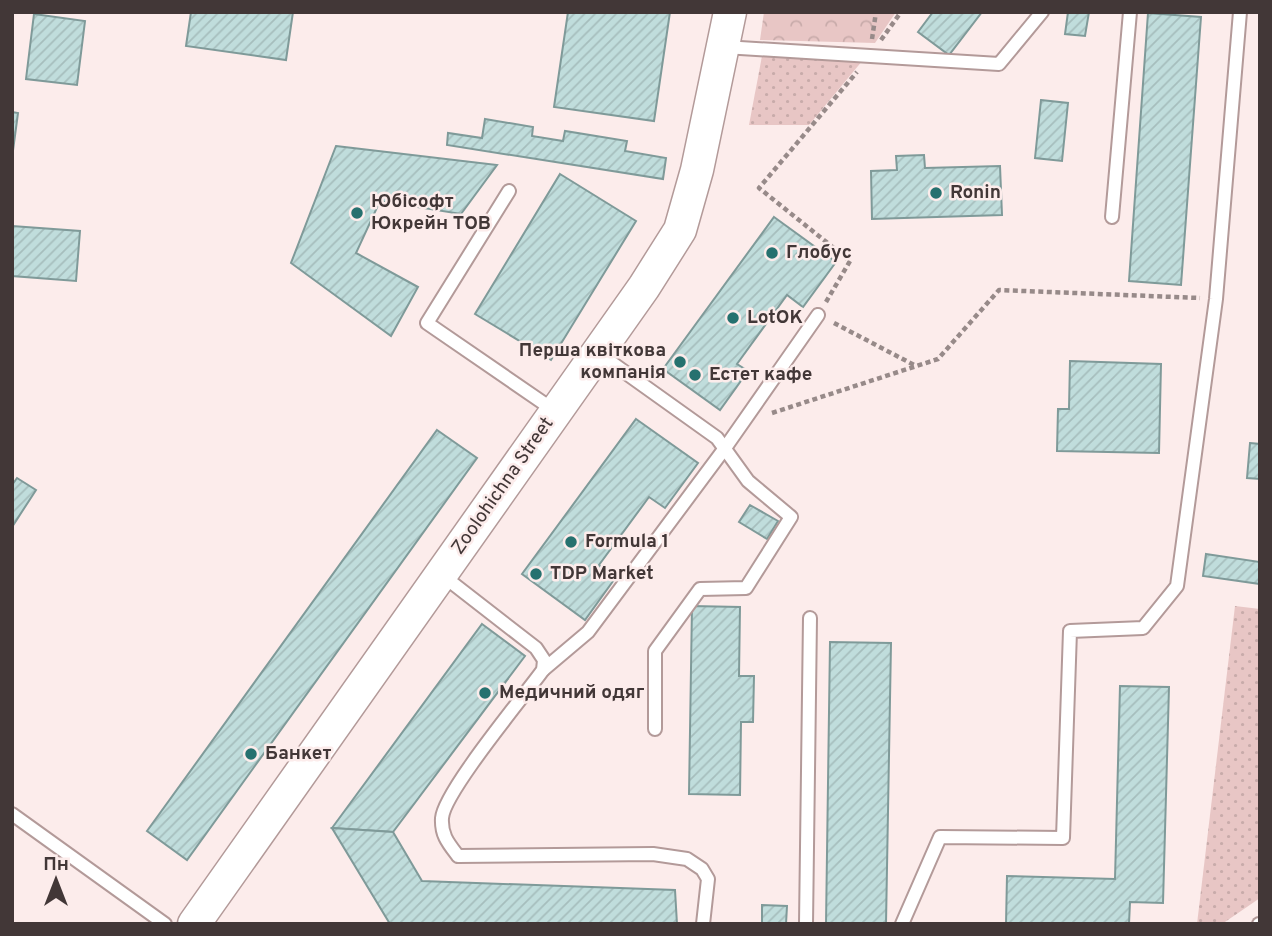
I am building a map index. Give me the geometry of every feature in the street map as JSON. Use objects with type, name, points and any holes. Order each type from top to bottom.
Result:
[{"type":"street","name":"Zoolohichna Street","points":[[194,924],[597,353],[680,230],[697,170],[730,12]]},
{"type":"lane","points":[[724,47],[999,64],[1042,12]]},
{"type":"lane","points":[[1112,217],[1129,12]]},
{"type":"lane","points":[[902,924],[940,837],[1063,838],[1070,631],[1143,628],[1177,586],[1216,299],[1240,12]]},
{"type":"lane","points":[[509,191],[427,323],[556,411]]},
{"type":"lane","points":[[703,924],[708,879],[702,869],[687,859],[653,854],[458,856],[444,838],[442,815],[464,775],[543,670],[588,632],[725,448],[818,315]]},
{"type":"lane","points":[[597,353],[717,438],[748,481],[791,517],[746,588],[700,589],[655,651],[655,729]]},
{"type":"lane","points":[[441,575],[536,649],[544,660],[543,670]]},
{"type":"lane","points":[[806,924],[810,618]]},
{"type":"lane","points":[[12,814],[165,924]]},
{"type":"path","points":[[870,56],[876,12]]},
{"type":"path","points":[[901,12],[870,56],[759,188],[850,261],[818,315],[916,366]]},
{"type":"path","points":[[764,416],[938,359],[999,290],[1216,299]]},
{"type":"green space","points":[[764,12],[896,12],[875,43],[760,40]]},
{"type":"green space","points":[[762,56],[863,60],[809,125],[749,125]]},
{"type":"green space","points":[[1235,606],[1260,609],[1260,898],[1222,924],[1197,924]]},
{"type":"building","points":[[191,12],[293,12],[286,60],[186,46]]},
{"type":"building","points":[[568,12],[670,12],[654,121],[554,107]]},
{"type":"building","points":[[933,12],[982,12],[949,55],[918,32]]},
{"type":"building","points":[[1068,12],[1089,12],[1085,36],[1065,34]]},
{"type":"building","points":[[1148,13],[1201,17],[1181,285],[1129,281]]},
{"type":"building","points":[[34,14],[85,21],[77,85],[26,79]]},
{"type":"building","points":[[1041,100],[1068,103],[1062,161],[1035,158]]},
{"type":"building","points":[[12,112],[18,113],[12,158]]},
{"type":"building","points":[[485,119],[533,127],[532,136],[563,141],[565,131],[627,141],[625,151],[666,158],[663,179],[447,145],[448,133],[482,138]]},
{"type":"building","points":[[336,146],[497,165],[461,214],[380,201],[356,253],[418,287],[391,336],[291,263]]},
{"type":"building","name":"Ronin","points":[[924,155],[925,168],[1000,166],[1002,215],[872,219],[871,171],[897,170],[896,156]]},
{"type":"building","points":[[560,174],[636,221],[551,360],[475,314]]},
{"type":"building","points":[[774,217],[836,262],[803,307],[787,295],[737,364],[748,371],[720,410],[663,369]]},
{"type":"building","points":[[12,226],[80,231],[76,281],[12,276]]},
{"type":"building","points":[[1070,361],[1161,364],[1159,453],[1057,451],[1058,409],[1069,409]]},
{"type":"building","points":[[636,419],[698,463],[665,508],[649,497],[599,565],[616,577],[585,620],[522,574]]},
{"type":"building","points":[[437,430],[477,458],[187,860],[147,831]]},
{"type":"building","points":[[1250,443],[1260,444],[1260,479],[1247,478]]},
{"type":"building","points":[[17,478],[36,490],[12,527],[12,485]]},
{"type":"building","points":[[750,505],[778,521],[767,539],[739,522]]},
{"type":"building","points":[[1206,554],[1260,562],[1260,584],[1203,576]]},
{"type":"building","points":[[692,606],[740,607],[739,676],[754,676],[753,722],[741,722],[740,795],[689,794]]},
{"type":"building","points":[[482,624],[525,656],[393,832],[332,828]]},
{"type":"building","points":[[830,642],[891,643],[886,924],[826,924]]},
{"type":"building","points":[[1120,686],[1169,687],[1163,903],[1130,902],[1129,924],[1006,924],[1007,876],[1115,879]]},
{"type":"building","points":[[332,828],[393,832],[422,881],[675,890],[677,924],[390,924]]},
{"type":"building","points":[[762,905],[787,906],[786,924],[762,924]]},
{"type":"place","name":"Ronin","points":[[936,193]]},
{"type":"place","name":"Юбісофт Юкрейн ТОВ","points":[[357,213]]},
{"type":"place","name":"Глобус","points":[[772,253]]},
{"type":"place","name":"LotOK","points":[[733,318]]},
{"type":"place","name":"Перша квіткова компанія","points":[[680,362]]},
{"type":"place","name":"Естет кафе","points":[[695,375]]},
{"type":"place","name":"Formula 1","points":[[571,542]]},
{"type":"place","name":"TDP Market","points":[[536,574]]},
{"type":"place","name":"Медичний одяг","points":[[485,693]]},
{"type":"place","name":"Банкет","points":[[251,754]]}]
